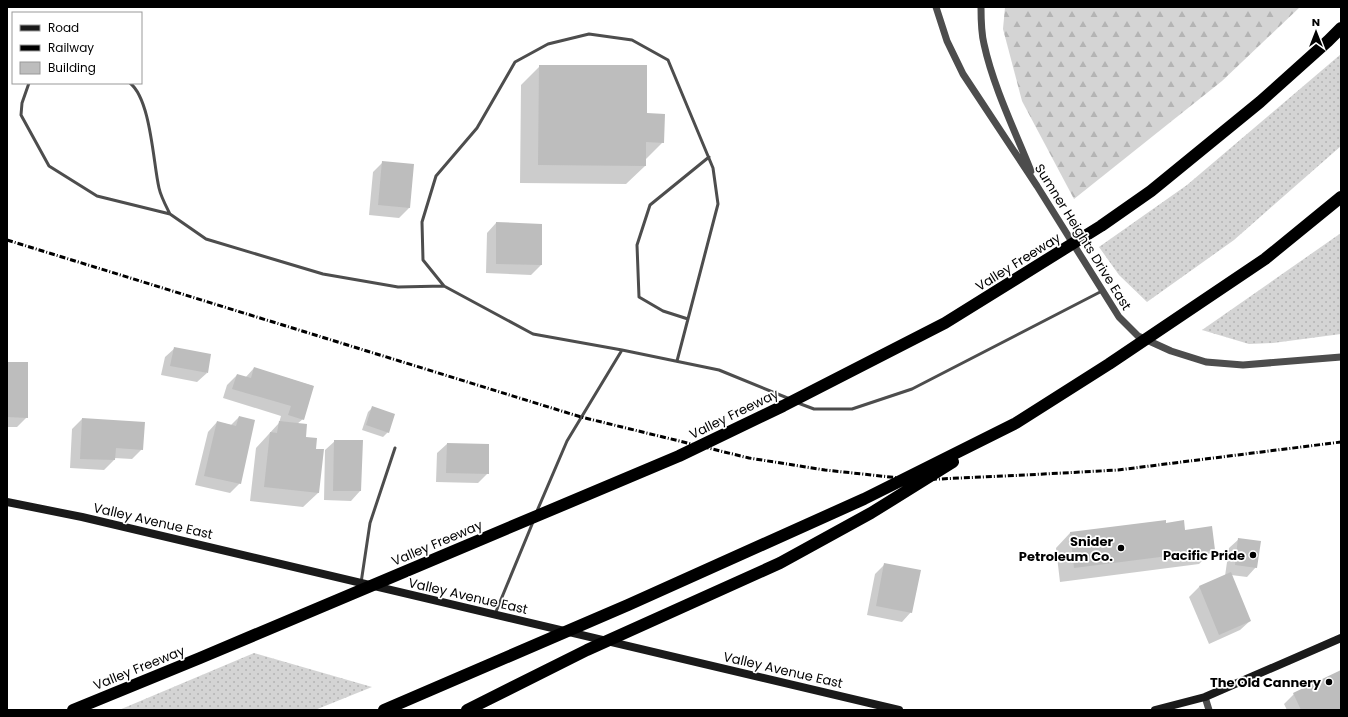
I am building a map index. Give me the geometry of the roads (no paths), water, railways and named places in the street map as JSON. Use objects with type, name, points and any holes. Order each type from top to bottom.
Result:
[{"type":"highway","name":"Valley Freeway","points":[[73,710],[679,456],[783,406],[945,323],[1101,226],[1151,191],[1260,102],[1341,28]]},
{"type":"highway","points":[[467,710],[587,650],[780,563],[871,513],[1109,364],[1265,259],[1341,197]]},
{"type":"highway","points":[[384,710],[420,696],[628,605],[864,499],[1016,423]]},
{"type":"main road","name":"Valley Avenue East","points":[[7,502],[82,517],[899,710]]},
{"type":"main road","points":[[1155,710],[1205,697],[1341,638]]},
{"type":"street","name":"Sumner Heights Drive East","points":[[936,7],[947,42],[963,74],[1037,186],[1119,317],[1138,336],[1171,351],[1206,362],[1243,365],[1341,357]]},
{"type":"street","points":[[981,7],[983,43],[990,70],[1037,186]]},
{"type":"street","points":[[1205,697],[1208,710]]},
{"type":"lane","points":[[677,361],[718,204],[714,168],[668,60],[632,40],[589,34],[548,44],[515,62],[477,128],[436,176],[422,222],[423,260],[444,286],[533,334],[622,350],[719,370],[814,409],[852,409],[912,389],[1102,291]]},
{"type":"lane","points":[[29,84],[22,103],[21,115],[49,166],[97,196],[170,214],[206,239],[323,274],[398,287],[444,286]]},
{"type":"lane","points":[[132,84],[136,87],[144,108],[159,190],[170,214]]},
{"type":"lane","points":[[688,318],[663,311],[639,297],[637,246],[650,205],[709,157]]},
{"type":"lane","points":[[495,614],[567,441],[622,350]]},
{"type":"lane","points":[[361,583],[370,523],[395,448]]},
{"type":"railway","points":[[7,240],[581,417],[749,458],[825,470],[918,480],[1118,470],[1341,442]]},
{"type":"place","name":"Snider Petroleum Co.","points":[[1121,548]]},
{"type":"place","name":"Pacific Pride","points":[[1253,555]]},
{"type":"place","name":"The Old Cannery","points":[[1329,682]]}]
